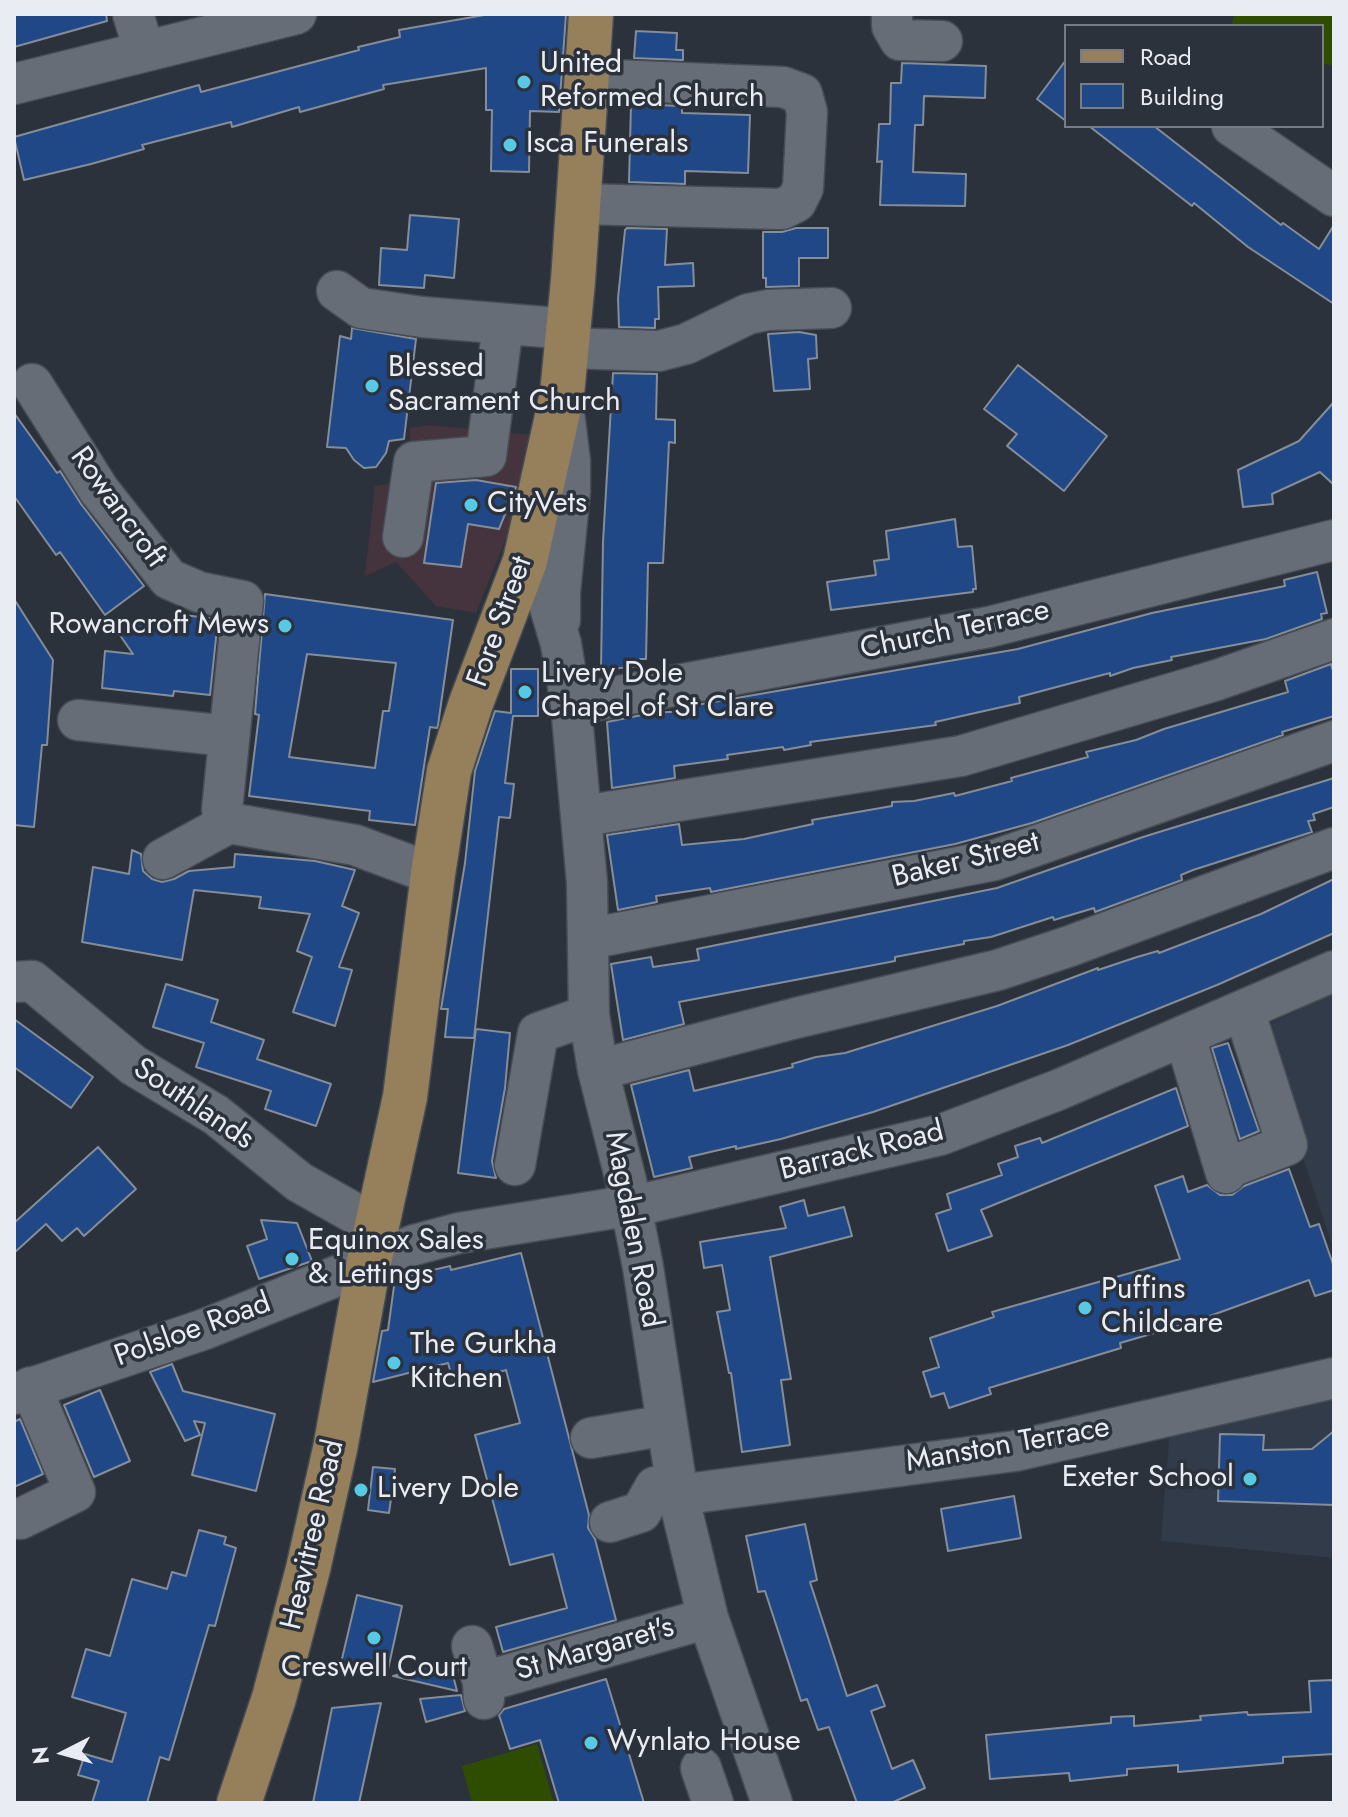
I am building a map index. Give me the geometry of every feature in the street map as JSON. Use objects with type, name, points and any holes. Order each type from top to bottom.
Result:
[{"type":"main road","name":"Fore Street","points":[[373,1244],[405,1097],[449,771],[471,703],[525,561],[562,394],[579,204],[591,14]]},
{"type":"main road","name":"Heavitree Road","points":[[239,1803],[274,1698],[308,1569],[335,1449],[373,1244]]},
{"type":"street","points":[[14,84],[138,32],[296,14]]},
{"type":"street","points":[[892,14],[892,26],[900,40],[942,41]]},
{"type":"street","points":[[579,204],[782,209],[796,202],[803,188],[807,112],[802,94],[783,87],[588,79]]},
{"type":"street","points":[[1235,128],[1334,196]]},
{"type":"street","points":[[337,291],[361,308],[503,325],[568,339],[659,351],[686,344],[748,314],[768,310],[831,308]]},
{"type":"street","points":[[403,537],[414,462],[486,456],[503,325]]},
{"type":"street","name":"Rowancroft","points":[[32,384],[99,490],[169,579],[199,592],[243,601],[222,810],[229,823]]},
{"type":"street","name":"Magdalen Road","points":[[561,644],[560,592],[570,491],[570,461],[562,394]]},
{"type":"street","name":"Church Terrace","points":[[571,705],[989,627],[1334,540]]},
{"type":"street","name":"Magdalen Road","points":[[525,561],[544,587],[561,644],[583,816],[589,1015],[598,1070],[643,1267],[677,1488],[704,1605],[772,1803]]},
{"type":"street","points":[[583,816],[961,756],[1217,680],[1334,639]]},
{"type":"street","points":[[78,720],[228,736]]},
{"type":"street","name":"Baker Street","points":[[588,939],[995,860],[1334,741]]},
{"type":"street","points":[[163,859],[229,823],[355,845],[433,874]]},
{"type":"street","points":[[598,1070],[796,1018],[998,970],[1334,848]]},
{"type":"street","name":"Barrack Road","points":[[373,1244],[414,1245],[459,1233],[631,1206],[940,1135],[1185,1037],[1334,971]]},
{"type":"street","name":"Southlands","points":[[14,982],[32,981],[133,1065],[216,1115],[373,1244]]},
{"type":"street","points":[[1185,1037],[1226,1171],[1287,1145],[1244,1010]]},
{"type":"street","points":[[515,1165],[538,1033],[589,1015]]},
{"type":"street","name":"Polsloe Road","points":[[22,1391],[205,1329],[312,1288],[373,1244]]},
{"type":"street","name":"Manston Terrace","points":[[677,1488],[1015,1451],[1334,1378]]},
{"type":"street","points":[[20,1519],[75,1492],[22,1391]]},
{"type":"street","points":[[591,1438],[667,1425]]},
{"type":"street","points":[[610,1522],[641,1512],[655,1487],[677,1488]]},
{"type":"street","points":[[645,1606],[704,1605]]},
{"type":"street","name":"St Margaret's","points":[[480,1676],[704,1605]]},
{"type":"shaded area","points":[[429,425],[532,435],[511,526],[476,613],[436,606],[396,562],[365,576],[375,486],[387,484],[396,476],[410,448],[410,428]]},
{"type":"shaded area","points":[[1334,992],[1334,1251],[1260,1029]]},
{"type":"shaded area","name":"Exeter School","points":[[1334,1393],[1334,1558],[1161,1541],[1171,1418]]},
{"type":"green space","points":[[1234,14],[1334,14],[1334,65],[1324,64],[1324,24],[1232,24]]},
{"type":"green space","points":[[537,1744],[554,1803],[472,1803],[462,1766]]},
{"type":"building","points":[[14,14],[106,14],[107,21],[14,47]]},
{"type":"building","points":[[490,14],[566,14],[559,112],[530,111],[529,172],[491,171],[492,110],[486,110],[486,68],[383,85],[384,89],[300,112],[299,107],[232,127],[231,122],[142,145],[144,149],[91,164],[24,180],[14,137],[199,85],[201,92],[359,50],[358,47],[400,37],[399,30]]},
{"type":"building","points":[[636,31],[677,33],[676,50],[683,50],[683,60],[634,58]]},
{"type":"building","points":[[902,63],[986,66],[985,98],[924,96],[923,125],[915,125],[913,172],[966,174],[965,206],[880,205],[882,161],[877,162],[879,124],[890,124],[891,83],[901,83]]},
{"type":"building","points":[[1064,63],[1064,119],[1037,99]]},
{"type":"building","points":[[631,104],[682,106],[682,113],[750,115],[748,173],[685,171],[685,184],[629,182]]},
{"type":"building","points":[[1092,128],[1157,128],[1281,225],[1283,223],[1319,249],[1334,225],[1334,304],[1248,247],[1194,203],[1192,206]]},
{"type":"building","points":[[410,215],[459,219],[454,278],[425,275],[424,288],[379,285],[381,248],[407,250]]},
{"type":"building","points":[[627,228],[667,229],[665,265],[693,263],[694,286],[658,287],[659,319],[655,319],[655,328],[619,327],[618,298]]},
{"type":"building","points":[[828,228],[828,258],[799,258],[799,286],[766,287],[766,278],[763,278],[763,232]]},
{"type":"building","name":"Blessed Sacrament Church","points":[[352,328],[416,339],[404,439],[389,441],[386,453],[376,467],[364,468],[346,448],[327,447],[340,336],[351,339]]},
{"type":"building","points":[[799,332],[816,335],[817,358],[808,359],[810,389],[774,391],[768,334]]},
{"type":"building","points":[[1018,365],[1107,436],[1064,491],[1007,446],[1017,434],[984,409]]},
{"type":"building","points":[[613,373],[657,374],[656,419],[675,420],[675,443],[669,442],[663,563],[648,563],[646,659],[640,659],[640,666],[601,670],[603,542]]},
{"type":"building","points":[[1334,402],[1334,485],[1320,472],[1272,494],[1273,504],[1243,507],[1238,470],[1299,441]]},
{"type":"building","points":[[14,413],[144,586],[105,615],[60,552],[56,555],[14,496]]},
{"type":"building","name":"CityVets","points":[[476,480],[516,487],[499,529],[468,524],[461,567],[424,563],[436,483]]},
{"type":"building","points":[[955,519],[958,547],[972,546],[976,589],[973,592],[831,610],[827,582],[876,575],[874,561],[889,559],[886,531]]},
{"type":"building","points":[[1317,572],[1327,613],[1321,614],[1322,619],[1266,639],[1171,657],[1172,660],[1019,697],[1020,703],[935,722],[936,725],[810,742],[811,745],[784,750],[783,747],[727,755],[728,759],[674,766],[675,778],[612,788],[607,722],[652,713],[686,711],[685,707],[1018,649],[1152,613],[1285,586],[1284,580]]},
{"type":"building","points":[[265,594],[453,620],[438,725],[437,728],[430,727],[415,825],[369,820],[370,811],[249,796],[259,715],[255,714]],"holes":[[[307,654],[396,663],[389,711],[383,711],[375,768],[289,757]]]},
{"type":"building","points":[[14,599],[53,660],[47,745],[42,745],[34,827],[14,825]]},
{"type":"building","points":[[183,615],[218,619],[210,695],[174,691],[173,696],[102,688],[105,651],[133,654],[108,618],[182,626]]},
{"type":"building","points":[[1331,664],[1334,674],[1334,716],[1032,823],[955,844],[711,892],[710,888],[656,896],[657,902],[618,910],[607,835],[679,824],[682,845],[744,839],[813,824],[812,820],[892,806],[892,802],[954,793],[955,796],[1088,757],[1086,752],[1136,740],[1288,692],[1285,681]]},
{"type":"building","points":[[511,669],[538,669],[538,716],[513,716],[505,783],[514,784],[510,818],[499,817],[474,1038],[445,1037],[448,1009],[441,1009],[465,863],[475,771],[495,711],[511,713]]},
{"type":"building","points":[[1334,778],[1334,807],[1313,814],[1315,820],[1308,821],[1312,832],[1193,870],[1181,875],[1182,880],[1095,912],[1094,908],[1054,920],[1053,917],[991,937],[964,941],[964,944],[895,957],[895,961],[679,1002],[684,1024],[623,1040],[611,964],[651,957],[653,967],[699,960],[697,949],[997,888],[1143,837]]},
{"type":"building","points":[[132,850],[141,854],[143,871],[152,879],[162,882],[189,871],[234,867],[235,854],[315,861],[355,870],[342,906],[359,913],[339,967],[352,970],[335,1026],[293,1012],[312,957],[297,951],[310,914],[259,908],[261,897],[194,890],[182,960],[82,942],[93,867],[129,874]]},
{"type":"building","points":[[1334,879],[1334,933],[1217,985],[1068,1045],[873,1112],[781,1139],[689,1157],[692,1168],[654,1177],[631,1085],[689,1070],[694,1091],[793,1067],[792,1064],[816,1057],[845,1053],[997,1006],[1098,968],[1159,953],[1261,914]]},
{"type":"building","points":[[166,984],[218,1000],[211,1022],[264,1040],[257,1059],[331,1084],[316,1126],[265,1109],[271,1091],[196,1067],[204,1043],[153,1027]]},
{"type":"building","points":[[14,1019],[93,1077],[71,1108],[14,1067]]},
{"type":"building","points":[[476,1029],[510,1033],[505,1088],[492,1161],[496,1178],[458,1173]]},
{"type":"building","points":[[1228,1043],[1259,1131],[1240,1139],[1212,1048]]},
{"type":"building","points":[[1176,1088],[1188,1126],[981,1210],[992,1236],[948,1251],[936,1214],[951,1209],[947,1194],[1002,1175],[998,1164],[1018,1157],[1015,1146],[1040,1138],[1042,1143]]},
{"type":"building","points":[[98,1147],[136,1189],[84,1236],[77,1228],[62,1241],[46,1224],[14,1253],[14,1223]]},
{"type":"building","points":[[1289,1169],[1310,1227],[1319,1224],[1334,1267],[1334,1290],[1315,1296],[1309,1280],[1196,1321],[1120,1343],[1121,1348],[989,1388],[991,1394],[949,1408],[944,1393],[931,1397],[923,1372],[939,1367],[930,1338],[994,1317],[992,1312],[1180,1259],[1155,1186],[1183,1176],[1188,1192],[1207,1185],[1220,1195],[1232,1195],[1244,1186]]},
{"type":"building","points":[[804,1200],[808,1216],[844,1207],[852,1236],[770,1257],[791,1379],[781,1380],[790,1445],[742,1452],[731,1373],[717,1312],[730,1310],[722,1265],[704,1268],[700,1242],[786,1228],[780,1207]]},
{"type":"building","points":[[261,1220],[297,1223],[312,1261],[259,1279],[247,1246],[267,1239]]},
{"type":"building","points":[[521,1253],[589,1515],[588,1528],[595,1539],[616,1620],[503,1652],[496,1627],[567,1608],[553,1554],[510,1565],[475,1435],[520,1423],[506,1370],[454,1384],[448,1363],[373,1382],[382,1331],[388,1330],[395,1279],[450,1266],[451,1270]]},
{"type":"building","points":[[172,1364],[183,1391],[275,1414],[256,1491],[192,1475],[205,1423],[194,1421],[200,1435],[185,1441],[150,1372]]},
{"type":"building","points":[[100,1390],[130,1461],[94,1477],[64,1405]]},
{"type":"building","points":[[20,1419],[43,1474],[14,1487],[14,1422]]},
{"type":"building","points":[[1334,1431],[1334,1505],[1218,1501],[1220,1434],[1264,1435],[1263,1450],[1312,1449]]},
{"type":"building","points":[[373,1467],[395,1469],[389,1513],[368,1510]]},
{"type":"building","points":[[1014,1496],[1021,1538],[948,1551],[941,1509]]},
{"type":"building","points":[[805,1524],[817,1580],[810,1582],[847,1696],[877,1685],[885,1706],[871,1711],[892,1769],[913,1760],[925,1788],[891,1803],[857,1803],[829,1727],[818,1730],[807,1699],[801,1701],[765,1591],[758,1592],[746,1536]]},
{"type":"building","points":[[199,1530],[226,1537],[224,1544],[236,1548],[215,1626],[209,1625],[169,1760],[160,1757],[147,1803],[92,1803],[99,1781],[78,1775],[85,1754],[112,1762],[126,1713],[72,1697],[86,1649],[110,1656],[132,1579],[167,1589],[172,1572],[186,1576]]},
{"type":"building","name":"Creswell Court","points":[[357,1595],[402,1606],[387,1674],[341,1663]]},
{"type":"building","points":[[449,1660],[457,1691],[393,1676]]},
{"type":"building","name":"Wynlato House","points":[[606,1679],[644,1803],[559,1803],[540,1740],[510,1749],[499,1715],[504,1709]]},
{"type":"building","points":[[1334,1680],[1334,1754],[1283,1757],[1283,1763],[1178,1772],[1178,1765],[1127,1769],[1127,1775],[1070,1781],[1069,1773],[990,1779],[986,1735],[1111,1723],[1111,1717],[1134,1716],[1134,1726],[1247,1712],[1248,1715],[1311,1712],[1309,1681]]},
{"type":"building","points":[[461,1695],[465,1711],[426,1722],[420,1699]]},
{"type":"building","points":[[381,1703],[359,1803],[313,1803],[332,1708]]},
{"type":"place","name":"United Reformed Church","points":[[524,82]]},
{"type":"place","name":"Isca Funerals","points":[[510,145]]},
{"type":"place","name":"Blessed Sacrament Church","points":[[372,386]]},
{"type":"place","name":"CityVets","points":[[471,505]]},
{"type":"place","name":"Rowancroft Mews","points":[[285,626]]},
{"type":"place","name":"Livery Dole Chapel of St Clare","points":[[525,692]]},
{"type":"place","name":"Equinox Sales & Lettings","points":[[292,1259]]},
{"type":"place","name":"Puffins Childcare","points":[[1085,1308]]},
{"type":"place","name":"The Gurkha Kitchen","points":[[394,1363]]},
{"type":"place","name":"Exeter School","points":[[1250,1479]]},
{"type":"place","name":"Livery Dole","points":[[361,1490]]},
{"type":"place","name":"Creswell Court","points":[[374,1638]]},
{"type":"place","name":"Wynlato House","points":[[591,1743]]}]
